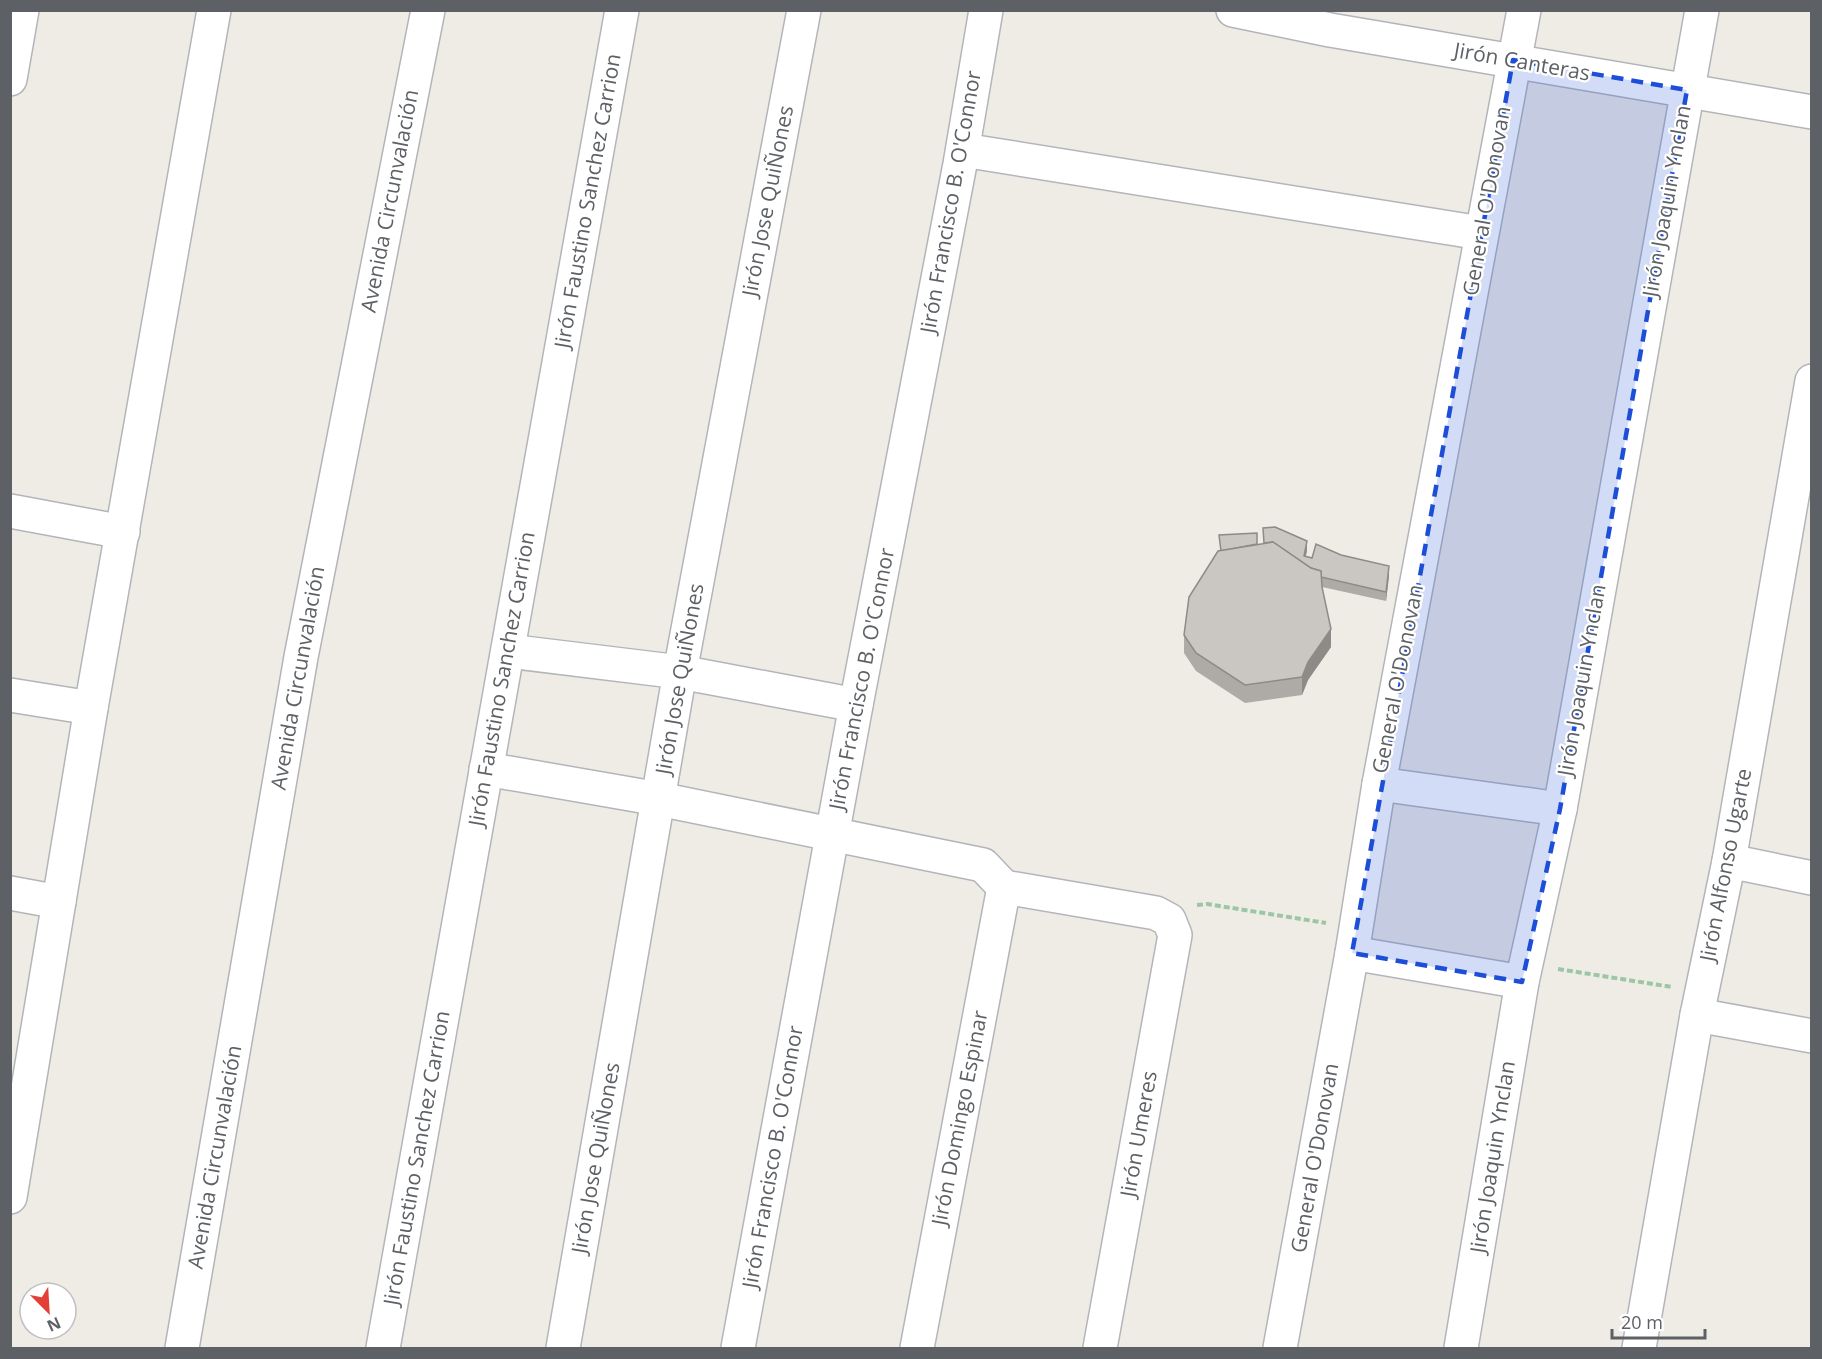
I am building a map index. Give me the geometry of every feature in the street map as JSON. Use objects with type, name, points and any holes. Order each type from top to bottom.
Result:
[{"type":"street","points":[[10,79],[22,10]]},
{"type":"street","points":[[10,1197],[20,1073],[58,902],[214,10]]},
{"type":"street","name":"Avenida Circunvalación","points":[[182,1348],[301,657],[428,10]]},
{"type":"street","name":"Jirón Faustino Sanchez Carrion","points":[[383,1348],[622,10]]},
{"type":"street","name":"Jirón Jose QuiÑones","points":[[563,1348],[680,672],[804,10]]},
{"type":"street","name":"Jirón Francisco B. O'Connor","points":[[738,1348],[856,705],[963,150],[986,10]]},
{"type":"street","name":"Jirón Canteras","points":[[1233,10],[1332,20],[1513,60],[1812,112]]},
{"type":"street","name":"General O'Donovan","points":[[1280,1348],[1354,940],[1379,784],[1524,10]]},
{"type":"street","name":"Jirón Joaquin Ynclan","points":[[1461,1348],[1524,973],[1560,809],[1702,10]]},
{"type":"street","points":[[963,150],[1481,233]]},
{"type":"street","name":"Jirón Alfonso Ugarte","points":[[1639,1348],[1700,1004],[1729,861],[1812,381]]},
{"type":"street","points":[[10,512],[123,532]]},
{"type":"street","points":[[508,651],[680,672],[856,705]]},
{"type":"street","points":[[10,695],[91,708]]},
{"type":"street","points":[[486,770],[659,799],[983,865],[1004,887],[1156,913],[1169,921]]},
{"type":"street","points":[[1379,784],[1560,809]]},
{"type":"street","points":[[1729,861],[1812,878]]},
{"type":"street","name":"Jirón Domingo Espinar","points":[[917,1348],[1004,887]]},
{"type":"street","points":[[10,893],[58,902]]},
{"type":"street","name":"Jirón Umeres","points":[[1100,1348],[1175,935],[1169,921]]},
{"type":"street","points":[[1354,940],[1524,973]]},
{"type":"street","points":[[1700,1004],[1812,1036]]},
{"type":"path","points":[[1169,921],[1192,906],[1207,904],[1354,940]]},
{"type":"path","points":[[1524,973],[1700,1004]]},
{"type":"highlighted area","points":[[1513,60],[1687,90],[1560,809],[1522,982],[1352,953]]},
{"type":"building","points":[[1275,527],[1307,541],[1304,556],[1312,558],[1316,544],[1341,555],[1389,566],[1386,592],[1321,577],[1321,571],[1311,568],[1273,542],[1264,543],[1263,528]]},
{"type":"building","points":[[1257,533],[1257,544],[1221,551],[1219,535]]},
{"type":"building","points":[[1273,542],[1311,568],[1321,571],[1331,629],[1308,662],[1302,677],[1245,685],[1196,653],[1184,635],[1189,597],[1218,551]]}]
